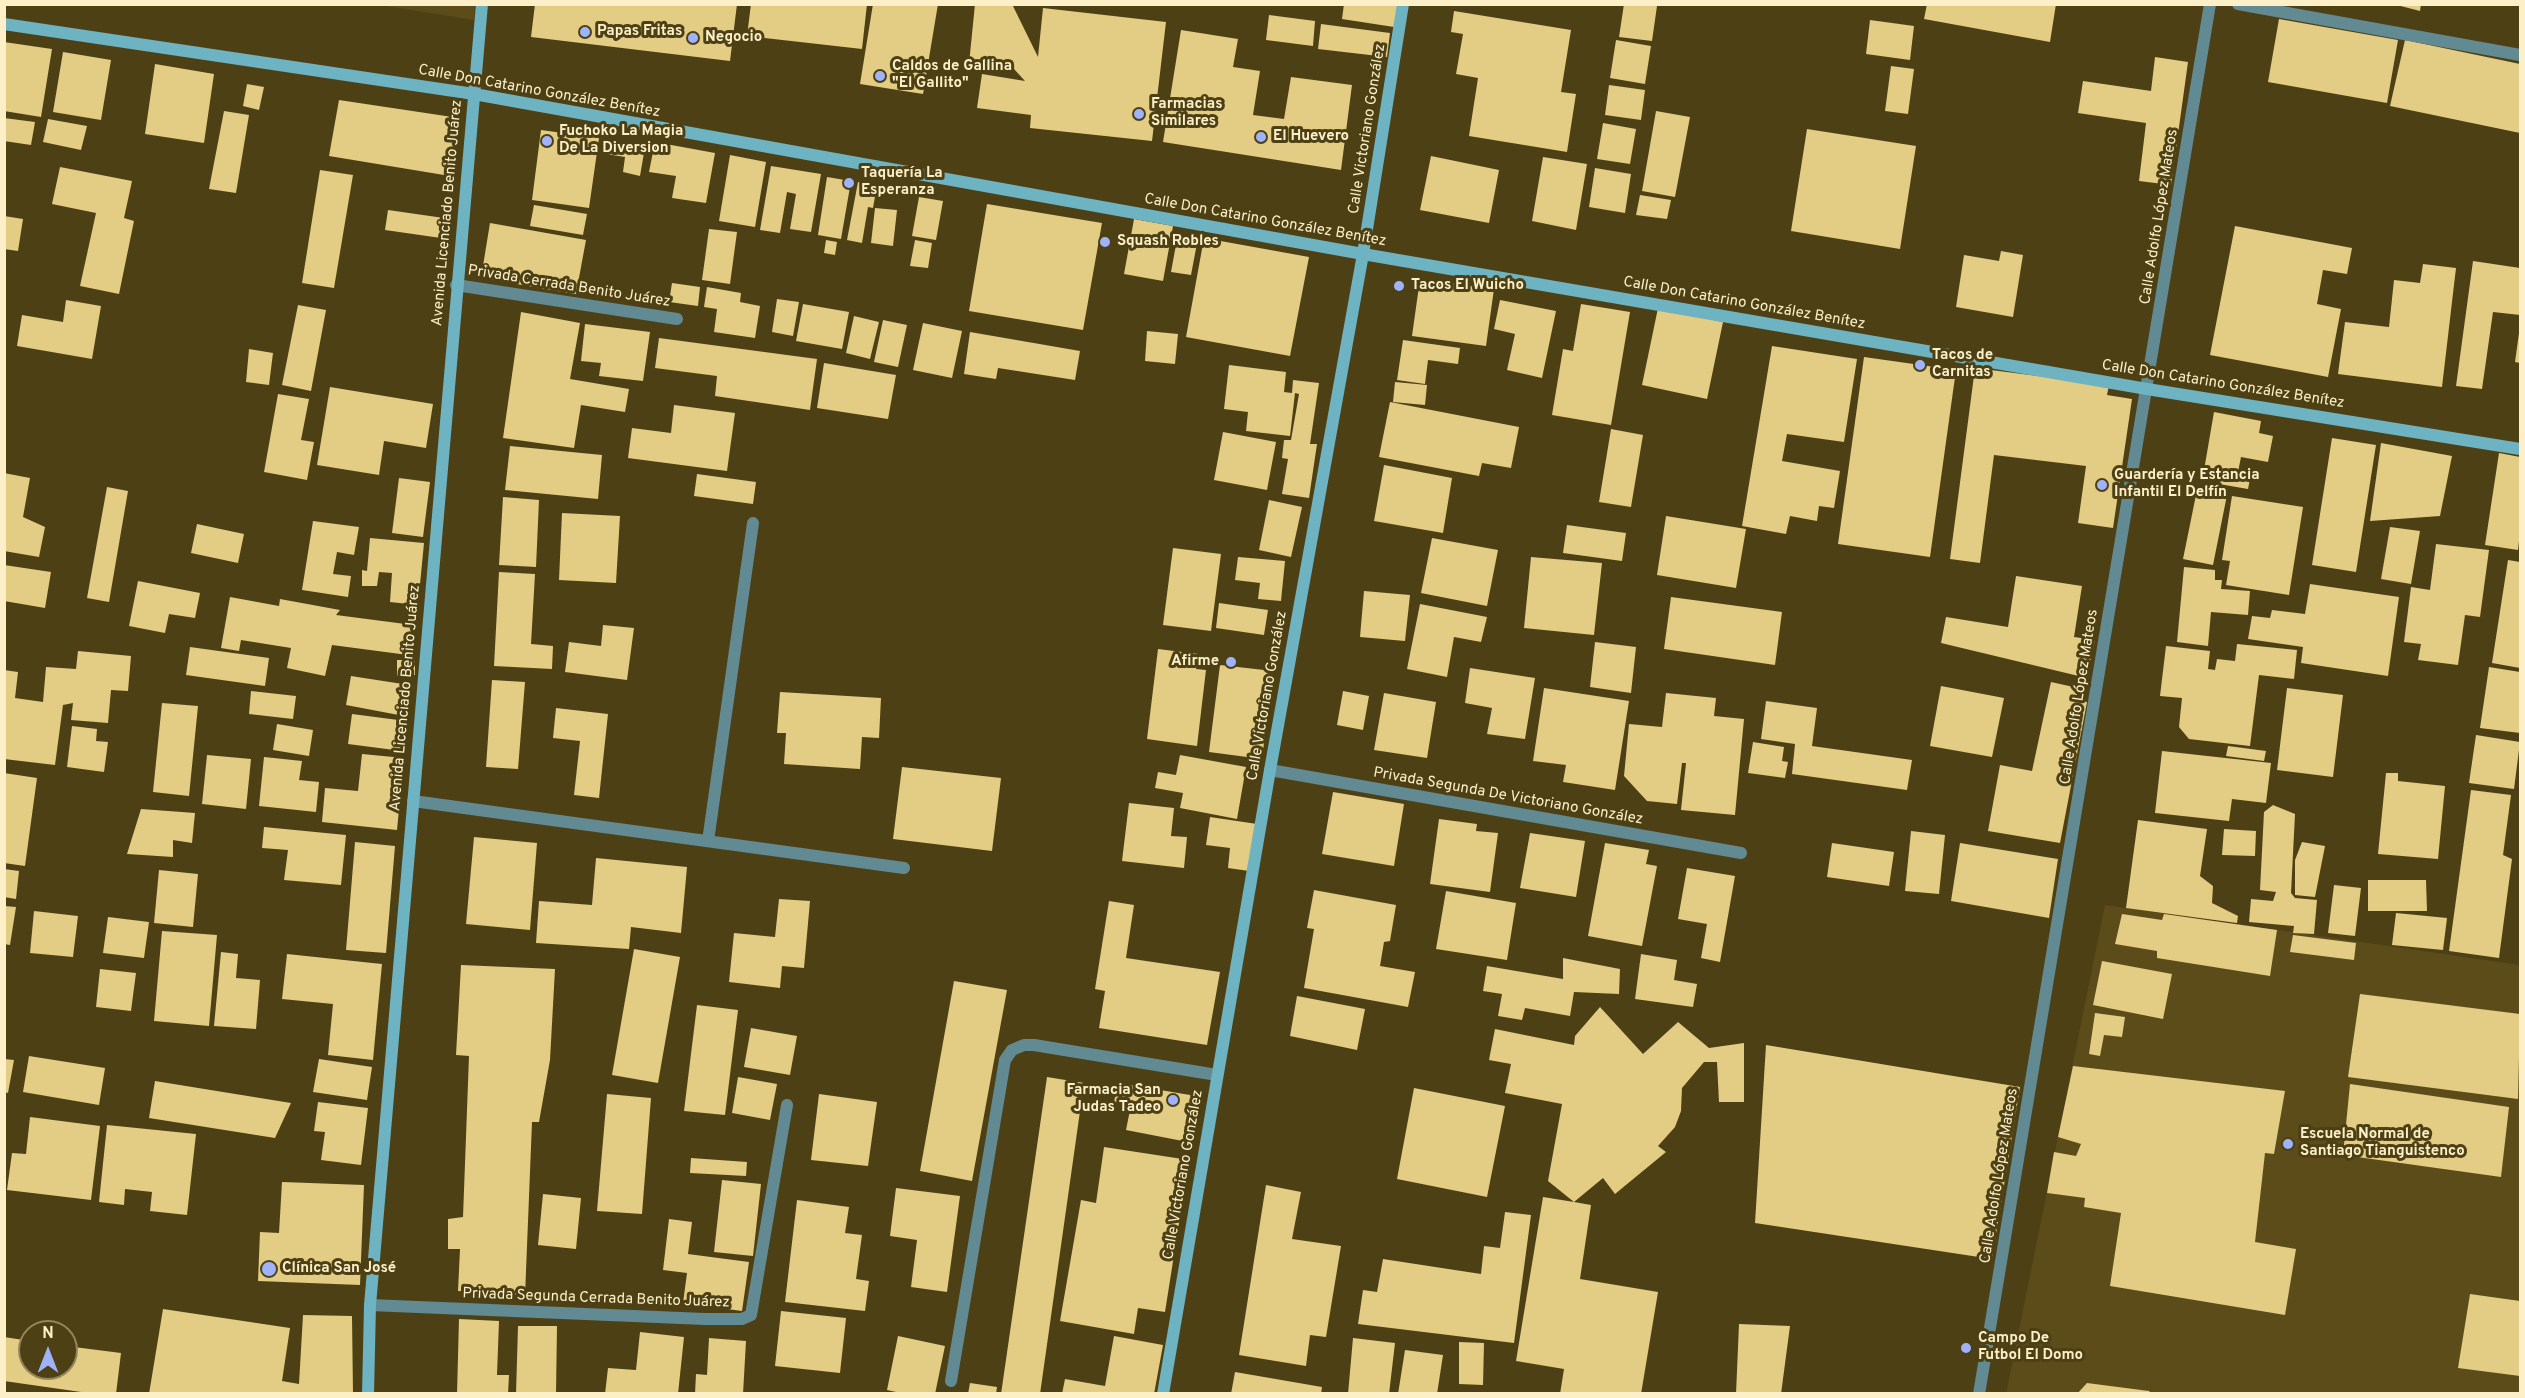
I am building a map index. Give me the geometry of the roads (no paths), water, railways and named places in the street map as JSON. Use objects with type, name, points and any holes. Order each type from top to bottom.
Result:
[{"type":"main road","name":"Avenida Licenciado Benito Juárez","points":[[368,1394],[370,1305],[456,285],[482,4]]},
{"type":"main road","name":"Calle Victoriano González","points":[[1163,1394],[1269,770],[1363,254],[1403,4]]},
{"type":"main road","name":"Calle Don Catarino González Benítez","points":[[4,24],[474,94],[1363,254],[2147,389],[2520,449]]},
{"type":"street","name":"Calle Adolfo López Mateos","points":[[1979,1394],[2210,4]]},
{"type":"street","points":[[2238,4],[2520,55]]},
{"type":"street","name":"Privada Cerrada Benito Juárez","points":[[456,285],[677,319]]},
{"type":"street","points":[[708,841],[753,523]]},
{"type":"street","name":"Privada Segunda De Victoriano González","points":[[1269,770],[1741,853]]},
{"type":"street","points":[[413,801],[904,868]]},
{"type":"street","points":[[951,1381],[1005,1060],[1012,1050],[1024,1045],[1034,1045],[1216,1075]]},
{"type":"street","name":"Privada Segunda Cerrada Benito Juárez","points":[[370,1305],[705,1319],[742,1319],[751,1315],[755,1305],[787,1105]]},
{"type":"place","name":"Papas Fritas","points":[[585,32]]},
{"type":"place","name":"Negocio","points":[[693,38]]},
{"type":"place","name":"Caldos de Gallina \"El Gallito\"","points":[[880,76]]},
{"type":"place","name":"Farmacias Similares","points":[[1139,114]]},
{"type":"place","name":"El Huevero","points":[[1261,137]]},
{"type":"place","name":"Fuchoko La Magia De La Diversion","points":[[547,141]]},
{"type":"place","name":"Taquería La Esperanza","points":[[849,183]]},
{"type":"place","name":"Squash Robles","points":[[1105,242]]},
{"type":"place","name":"Tacos El Wuicho","points":[[1399,286]]},
{"type":"place","name":"Tacos de Carnitas","points":[[1920,365]]},
{"type":"place","name":"Guardería y Estancia Infantil El Delfín","points":[[2102,485]]},
{"type":"place","name":"Afirme","points":[[1231,662]]},
{"type":"place","name":"Farmacia San Judas Tadeo","points":[[1173,1100]]},
{"type":"place","name":"Escuela Normal de Santiago Tianguistenco","points":[[2288,1144]]},
{"type":"place","name":"Clínica San José","points":[[269,1269]]},
{"type":"place","name":"Campo De Futbol El Domo","points":[[1966,1348]]}]
